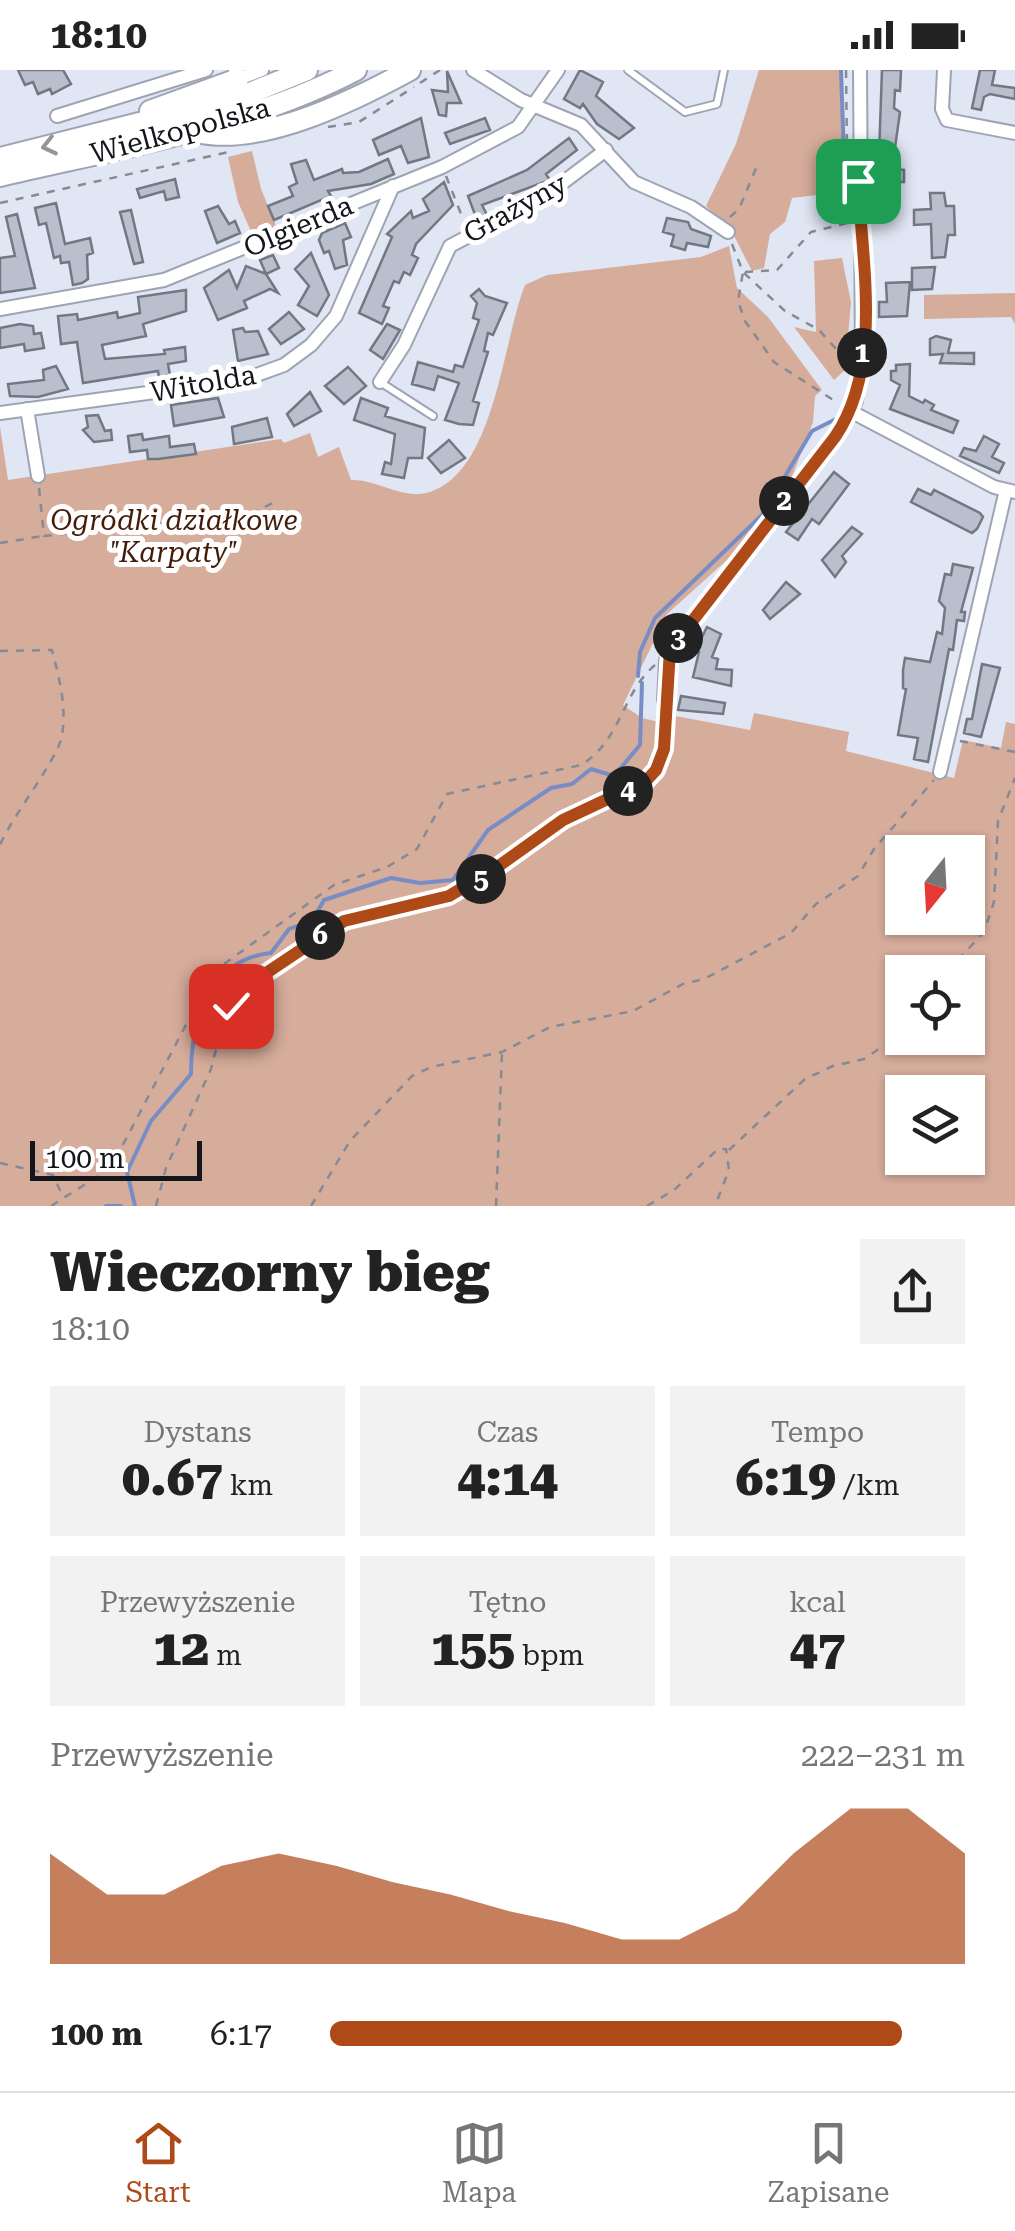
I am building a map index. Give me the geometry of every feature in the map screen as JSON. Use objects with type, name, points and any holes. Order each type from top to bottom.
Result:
[{"type":"main road","name":"Wielkopolska","points":[[0,158],[235,99],[307,70]]},
{"type":"main road","name":"Wielkopolska","points":[[0,176],[191,130],[297,97],[356,70]]},
{"type":"main road","points":[[191,130],[218,137],[277,125],[338,107],[410,70]]},
{"type":"main road","points":[[97,134],[236,75]]},
{"type":"street","points":[[57,116],[206,70]]},
{"type":"street","name":"Wielkopolska","points":[[236,75],[262,70]]},
{"type":"street","points":[[473,70],[534,106],[581,125],[634,182],[723,228]]},
{"type":"street","name":"Olgierda","points":[[0,310],[164,280],[393,186],[502,138],[534,106],[558,70]]},
{"type":"street","points":[[664,700],[666,660],[702,605],[852,412],[861,369],[860,70]]},
{"type":"street","points":[[944,70],[942,109],[947,120],[1015,133]]},
{"type":"street","name":"Grażyny","points":[[380,382],[404,344],[444,256],[456,240],[545,196],[606,150]]},
{"type":"street","name":"Witolda","points":[[0,414],[243,380],[284,365],[311,345],[343,305],[393,186]]},
{"type":"street","points":[[27,410],[38,476]]},
{"type":"street","points":[[852,412],[1010,491],[940,772]]},
{"type":"lane","points":[[628,70],[685,112],[717,104],[724,70]]},
{"type":"lane","points":[[380,382],[433,416]]},
{"type":"path","points":[[316,129],[359,122],[440,70]]},
{"type":"path","points":[[0,203],[236,150]]},
{"type":"path","points":[[757,166],[739,209],[723,228],[743,272],[784,311],[806,319],[837,353],[861,369]]},
{"type":"path","points":[[448,182],[470,235]]},
{"type":"path","points":[[743,272],[777,270],[811,232],[860,221]]},
{"type":"path","points":[[743,272],[738,301],[745,321],[774,362],[852,412]]},
{"type":"path","points":[[38,476],[44,536]]},
{"type":"path","points":[[0,543],[250,514],[275,502]]},
{"type":"path","points":[[0,652],[52,650],[63,694],[62,740],[12,816],[0,845]]},
{"type":"path","points":[[52,1206],[103,1172],[117,1156],[207,985],[232,956],[267,936],[334,885],[387,867],[416,849],[447,794],[581,765],[593,758],[620,724],[637,682],[666,660]]},
{"type":"path","points":[[156,1206],[166,1168],[211,1068],[220,1030],[231,1006],[250,984],[344,921],[449,896],[485,876],[563,820],[638,787],[656,770],[664,749],[664,700]]},
{"type":"path","points":[[948,739],[1015,752]]},
{"type":"path","points":[[312,1206],[350,1140],[412,1076],[430,1067],[502,1052],[550,1027],[632,1010],[682,984],[704,979],[790,932],[828,894],[858,876],[874,849],[940,772]]},
{"type":"path","points":[[963,955],[984,932],[994,902],[998,820],[1015,778]]},
{"type":"path","points":[[647,1206],[674,1190],[718,1150],[729,1150],[805,1079],[834,1066],[864,1060],[885,1045]]},
{"type":"path","points":[[496,1206],[502,1052]]},
{"type":"path","points":[[714,1206],[729,1170],[729,1150]]},
{"type":"path","points":[[0,1163],[53,1175],[63,1198]]},
{"type":"green space","points":[[759,70],[840,70],[848,191],[792,198],[785,222],[770,234],[764,268],[752,271],[731,230],[706,206],[736,144]]},
{"type":"green space","points":[[252,151],[261,189],[277,228],[254,238],[238,202],[228,157]]},
{"type":"green space","name":"Ogródki działkowe \"Karpaty\"","points":[[729,246],[737,288],[768,317],[822,390],[815,396],[813,422],[788,487],[728,559],[667,614],[623,705],[642,718],[668,724],[670,715],[750,730],[754,713],[849,732],[846,751],[954,778],[963,740],[1001,748],[1006,722],[1015,724],[1015,1206],[0,1206],[0,427],[8,480],[281,439],[284,443],[310,433],[318,457],[339,447],[351,480],[408,493],[426,493],[449,482],[482,435],[525,285],[547,275],[701,257]]},
{"type":"green space","points":[[842,258],[851,302],[845,370],[834,380],[794,327],[816,332],[814,261]]},
{"type":"green space","points":[[1015,293],[1015,324],[1011,317],[924,319],[924,295]]},
{"type":"building","points":[[18,70],[63,70],[71,84],[52,94],[50,89],[38,94],[33,82],[25,85]]},
{"type":"building","points":[[580,70],[603,82],[596,96],[634,128],[619,139],[597,124],[583,104],[580,108],[564,99]]},
{"type":"building","points":[[882,70],[901,70],[900,91],[895,90],[894,108],[900,112],[892,169],[904,170],[904,182],[897,182],[897,189],[880,188],[878,182]]},
{"type":"building","points":[[980,70],[995,70],[992,85],[1015,88],[1015,99],[990,94],[984,97],[981,110],[972,108]]},
{"type":"building","points":[[447,71],[461,103],[447,103],[446,116],[439,115],[432,90],[448,92]]},
{"type":"building","points":[[421,118],[429,157],[408,163],[401,146],[379,155],[373,140]]},
{"type":"building","points":[[485,118],[490,130],[450,144],[445,133]]},
{"type":"building","points":[[569,138],[577,150],[546,174],[550,180],[482,205],[487,215],[477,220],[468,196],[527,170]]},
{"type":"building","points":[[388,159],[394,174],[371,184],[328,191],[331,196],[274,220],[268,206],[293,196],[289,187],[297,183],[291,164],[306,160],[314,180],[342,169],[343,173],[359,172]]},
{"type":"building","points":[[175,179],[179,197],[166,200],[164,191],[140,198],[137,189]]},
{"type":"building","points":[[444,182],[453,205],[416,244],[412,255],[418,258],[410,275],[404,272],[399,283],[394,281],[383,306],[389,308],[382,324],[359,313],[392,237],[387,234],[411,211],[413,218],[429,211],[423,199]]},
{"type":"building","points":[[930,193],[944,193],[946,206],[954,206],[955,235],[948,235],[945,257],[932,258],[931,224],[914,225],[914,210],[931,209]]},
{"type":"building","points":[[56,203],[65,244],[90,238],[93,253],[87,255],[88,279],[82,283],[73,285],[69,262],[61,263],[60,256],[54,258],[46,223],[39,225],[35,208]]},
{"type":"building","points":[[218,206],[229,224],[235,221],[240,233],[217,243],[205,211]]},
{"type":"building","points":[[131,210],[143,262],[134,264],[120,212]]},
{"type":"building","points":[[17,214],[35,288],[0,293],[0,258],[15,256],[6,217]]},
{"type":"building","points":[[667,218],[688,222],[691,229],[711,236],[708,247],[687,243],[685,250],[671,246],[674,235],[663,232]]},
{"type":"building","points":[[345,223],[351,237],[343,240],[347,265],[335,269],[329,251],[324,253],[319,240],[322,233]]},
{"type":"building","points":[[311,253],[329,295],[317,316],[298,305],[309,286],[295,269]]},
{"type":"building","points":[[273,255],[279,268],[266,274],[260,260]]},
{"type":"building","points":[[246,266],[266,274],[278,293],[270,289],[244,301],[247,308],[218,320],[204,288],[229,270],[237,288]]},
{"type":"building","points":[[935,267],[932,289],[912,290],[912,268]]},
{"type":"building","points":[[910,282],[907,316],[879,317],[879,302],[887,302],[886,283]]},
{"type":"building","points":[[479,289],[485,296],[507,303],[493,335],[488,333],[484,351],[488,352],[473,401],[479,403],[473,425],[459,424],[445,420],[459,383],[438,376],[434,390],[412,384],[418,362],[453,372],[455,365],[463,367],[479,320],[473,318],[477,303],[471,296]]},
{"type":"building","points":[[186,290],[186,311],[143,324],[146,336],[102,345],[105,359],[165,354],[164,350],[185,347],[186,361],[168,364],[170,375],[159,377],[158,371],[83,383],[77,342],[61,344],[58,316],[77,314],[78,320],[117,312],[118,318],[140,313],[138,297]]},
{"type":"building","points":[[289,312],[304,329],[281,344],[269,329]]},
{"type":"building","points":[[387,324],[400,330],[383,359],[370,350]]},
{"type":"building","points":[[33,326],[34,334],[41,333],[44,348],[25,351],[24,344],[0,348],[0,328]]},
{"type":"building","points":[[243,328],[245,332],[258,331],[268,354],[238,361],[233,330]]},
{"type":"building","points":[[936,336],[951,340],[948,353],[974,353],[974,364],[940,363],[943,354],[930,355],[930,339]]},
{"type":"building","points":[[910,364],[909,396],[923,403],[925,400],[934,405],[931,410],[958,421],[953,433],[890,409],[900,385],[891,380],[891,371],[896,371],[896,365]]},
{"type":"building","points":[[56,366],[68,389],[38,397],[10,396],[8,384],[44,380],[43,370]]},
{"type":"building","points":[[348,367],[366,386],[344,404],[325,386]]},
{"type":"building","points":[[310,392],[321,411],[294,426],[287,414]]},
{"type":"building","points":[[218,398],[224,417],[174,426],[171,405]]},
{"type":"building","points":[[361,398],[388,408],[385,416],[425,428],[422,458],[408,458],[404,478],[382,474],[385,462],[391,464],[395,434],[354,420]]},
{"type":"building","points":[[98,415],[105,431],[111,430],[112,440],[94,442],[83,430],[88,427],[86,416]]},
{"type":"building","points":[[267,418],[272,437],[234,444],[232,427]]},
{"type":"building","points":[[142,434],[143,440],[169,436],[170,447],[194,444],[196,454],[148,459],[147,450],[130,452],[128,436]]},
{"type":"building","points":[[984,436],[999,444],[992,457],[1004,463],[999,473],[960,456],[964,448],[976,451]]},
{"type":"building","points":[[449,440],[465,458],[441,473],[428,458]]},
{"type":"building","points":[[834,472],[849,484],[819,524],[812,519],[798,540],[786,532]]},
{"type":"building","points":[[918,489],[931,495],[934,490],[980,513],[983,517],[977,529],[972,533],[911,502]]},
{"type":"building","points":[[852,527],[862,534],[842,556],[846,562],[835,577],[822,560]]},
{"type":"building","points":[[953,564],[973,568],[961,612],[965,612],[964,621],[957,620],[953,650],[949,649],[928,762],[914,759],[918,738],[898,735],[906,689],[903,670],[905,658],[930,662],[937,632],[942,634],[945,608],[939,601],[945,574],[951,575]]},
{"type":"building","points":[[786,582],[800,594],[770,619],[763,610]]},
{"type":"building","points":[[707,627],[721,634],[712,657],[718,659],[716,669],[732,670],[731,686],[693,677],[699,652],[695,651]]},
{"type":"building","points":[[982,664],[1000,668],[981,737],[964,733],[967,719],[972,719]]},
{"type":"building","points":[[681,696],[725,703],[723,714],[678,710]]},
{"type":"waterway","points":[[841,70],[846,214]]},
{"type":"waterway","points":[[638,676],[640,652],[655,618],[762,515],[812,431],[840,417]]},
{"type":"waterway","points":[[135,1206],[127,1172],[151,1121],[191,1074],[200,1014],[219,980],[250,958],[271,953],[289,929],[313,920],[324,900],[391,878],[420,883],[453,880],[488,830],[551,788],[572,784],[591,769],[614,776],[640,745],[642,683]]},
{"type":"waterway","points":[[106,1206],[121,1206]]},
{"type":"route","points":[[231,1006],[250,984],[344,921],[449,896],[496,868],[544,831],[638,787],[656,770],[664,749],[666,660],[674,642],[835,437],[856,401],[863,323],[858,181]]}]
